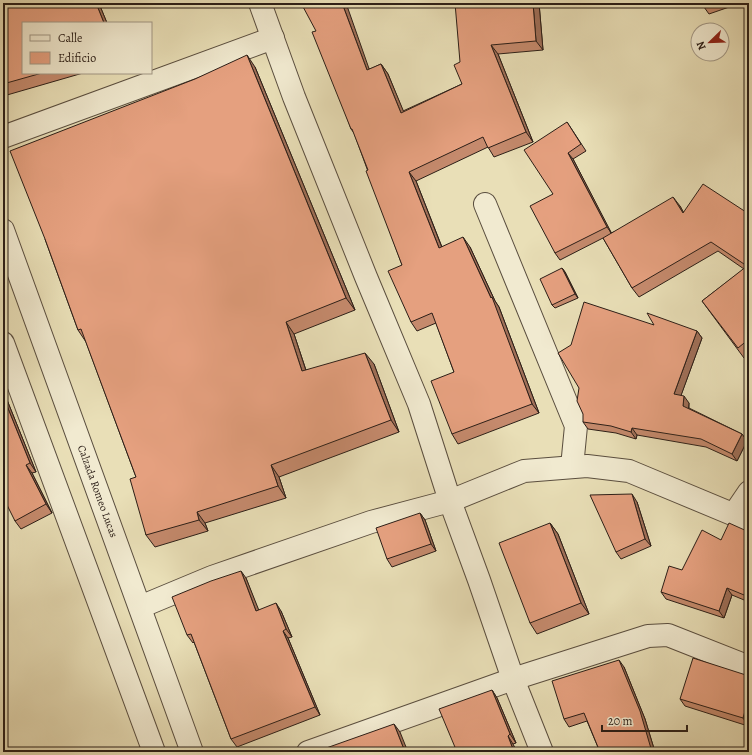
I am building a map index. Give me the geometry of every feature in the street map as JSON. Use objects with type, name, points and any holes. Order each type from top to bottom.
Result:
[{"type":"street","points":[[260,3],[296,104],[419,404],[450,501],[513,679],[542,752]]},
{"type":"street","points":[[3,137],[273,38]]},
{"type":"street","points":[[485,204],[576,426],[572,467]]},
{"type":"street","name":"Calzada Romeo Lucas","points":[[3,230],[192,752]]},
{"type":"street","points":[[3,343],[154,752]]},
{"type":"street","points":[[140,607],[212,577],[371,522],[450,501],[524,471],[587,466],[629,471],[741,518],[749,492]]},
{"type":"street","points":[[308,752],[513,679],[648,636],[668,635],[749,667]]},
{"type":"building","points":[[3,3],[64,3],[66,7],[77,3],[96,3],[104,22],[22,22],[22,74],[38,74],[3,84]]},
{"type":"building","points":[[301,3],[342,3],[367,70],[381,64],[401,113],[462,84],[454,65],[460,62],[455,3],[533,3],[536,41],[491,45],[526,132],[488,148],[483,137],[409,172],[439,248],[463,237],[491,298],[492,297],[532,404],[452,434],[431,381],[454,372],[432,313],[411,322],[388,271],[402,265],[366,171],[368,170],[312,32],[316,31]]},
{"type":"building","points":[[702,3],[714,3],[704,7]]},
{"type":"building","points":[[247,55],[346,298],[286,322],[302,371],[365,353],[391,420],[271,465],[278,486],[197,512],[199,520],[146,535],[130,479],[136,477],[81,329],[78,330],[45,239],[10,151],[195,79]]},
{"type":"building","points":[[567,122],[581,144],[568,153],[607,227],[555,253],[530,206],[553,194],[524,150]]},
{"type":"building","points":[[703,184],[749,214],[749,339],[738,348],[702,301],[747,266],[711,242],[632,288],[603,238],[673,197],[683,213]]},
{"type":"building","points":[[562,268],[575,294],[552,305],[540,279]]},
{"type":"building","points":[[584,302],[654,325],[647,313],[697,331],[674,394],[684,396],[683,406],[742,434],[732,454],[701,439],[632,428],[631,432],[611,426],[583,422],[583,414],[577,401],[579,388],[558,353],[571,345]]},
{"type":"building","points":[[3,396],[30,463],[26,465],[46,504],[15,521],[3,497]]},
{"type":"building","points":[[632,494],[645,539],[616,552],[590,495]]},
{"type":"building","points":[[420,513],[431,544],[387,559],[376,528]]},
{"type":"building","points":[[550,523],[581,603],[530,623],[499,543]]},
{"type":"building","points":[[729,523],[749,532],[749,597],[727,588],[719,611],[661,592],[669,566],[682,570],[702,530],[721,540]]},
{"type":"building","points":[[241,571],[256,611],[276,603],[286,629],[283,631],[315,707],[231,739],[191,634],[187,635],[172,597],[211,581]]},
{"type":"building","points":[[693,658],[749,676],[749,697],[743,718],[680,699]]},
{"type":"building","points":[[619,660],[640,711],[652,752],[600,752],[584,713],[564,719],[552,681]]},
{"type":"building","points":[[492,690],[510,734],[508,736],[514,752],[457,752],[439,709]]},
{"type":"building","points":[[394,724],[405,752],[315,752]]}]
